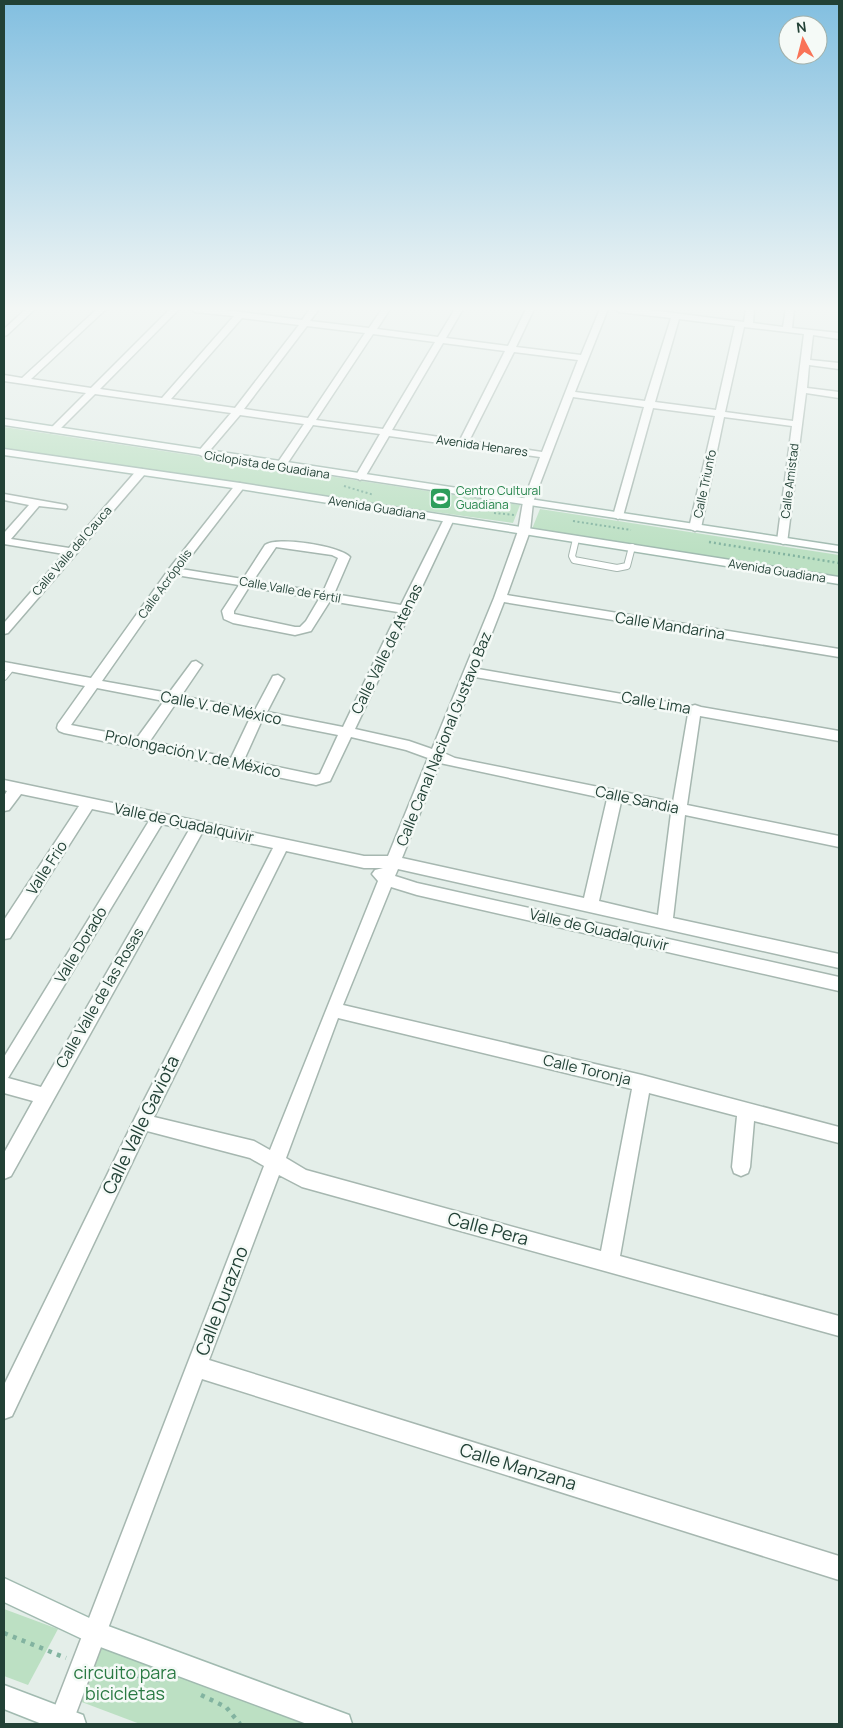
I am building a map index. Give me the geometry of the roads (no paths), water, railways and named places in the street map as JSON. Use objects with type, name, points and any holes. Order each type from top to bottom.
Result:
[{"type":"street","name":"Avenida Henares","points":[[92,390],[545,455]]},
{"type":"street","points":[[54,430],[92,390]]},
{"type":"street","points":[[166,400],[175,390]]},
{"type":"street","points":[[202,454],[254,390]]},
{"type":"street","points":[[281,465],[332,390]]},
{"type":"street","points":[[360,477],[412,390]]},
{"type":"street","points":[[464,444],[491,390]]},
{"type":"street","points":[[500,598],[524,531],[528,502],[570,390]]},
{"type":"street","points":[[618,516],[653,390]]},
{"type":"street","name":"Calle Triunfo","points":[[695,528],[727,390]]},
{"type":"street","points":[[802,390],[839,395]]},
{"type":"street","name":"Calle Amistad","points":[[783,541],[802,390]]},
{"type":"street","points":[[568,394],[797,424]]},
{"type":"street","name":"Avenida Guadiana","points":[[4,422],[202,454],[839,549]]},
{"type":"street","name":"Avenida Guadiana","points":[[4,452],[240,486],[839,580]]},
{"type":"street","name":"Calle Valle del Cauca","points":[[4,630],[141,472]]},
{"type":"street","name":"Calle Acrópolis","points":[[64,727],[172,571],[240,486]]},
{"type":"street","points":[[4,497],[62,507]]},
{"type":"street","points":[[4,540],[36,503]]},
{"type":"street","name":"Calle Valle de Atenas","points":[[323,779],[326,777],[407,610],[449,519]]},
{"type":"street","points":[[4,540],[71,552]]},
{"type":"street","points":[[273,544],[343,555],[344,560],[326,597],[305,630],[295,631],[233,619],[228,616],[228,611],[246,583],[269,547],[273,544]]},
{"type":"street","name":"Calle Valle de Fértil","points":[[172,571],[407,610]]},
{"type":"street","name":"Calle Mandarina","points":[[500,598],[839,653]]},
{"type":"street","name":"Calle Canal Nacional Gustavo Baz","points":[[391,871],[500,598]]},
{"type":"street","points":[[141,743],[196,665]]},
{"type":"street","name":"Calle V. de México","points":[[6,670],[94,684],[347,732],[409,746],[436,755]]},
{"type":"street","name":"Calle Lima","points":[[472,672],[695,709],[839,736]]},
{"type":"street","points":[[236,762],[258,715],[278,679]]},
{"type":"street","points":[[665,923],[679,809],[695,709]]},
{"type":"street","name":"Prolongación V. de México","points":[[64,727],[316,780],[323,779]]},
{"type":"street","name":"Calle Sandia","points":[[436,755],[453,762],[839,842]]},
{"type":"street","points":[[4,806],[10,787]]},
{"type":"street","name":"Valle de Guadalquivir","points":[[10,787],[364,862],[391,871],[590,905],[839,961]]},
{"type":"street","points":[[590,905],[615,795]]},
{"type":"street","name":"Valle Frio","points":[[4,933],[89,803]]},
{"type":"street","name":"Valle Dorado","points":[[4,1072],[158,818]]},
{"type":"street","name":"Calle Valle de las Rosas","points":[[4,1170],[44,1096],[198,827]]},
{"type":"street","name":"Calle Valle Gaviota","points":[[4,1408],[142,1122],[282,844]]},
{"type":"street","name":"Valle de Guadalquivir","points":[[391,871],[417,889],[839,984]]},
{"type":"street","name":"Calle Durazno","points":[[65,1723],[95,1633],[333,1010],[391,871]]},
{"type":"street","name":"Calle Toronja","points":[[333,1010],[642,1083],[839,1135]]},
{"type":"street","points":[[609,1262],[642,1083]]},
{"type":"street","points":[[4,1085],[44,1096]]},
{"type":"street","points":[[741,1167],[746,1112]]},
{"type":"street","name":"Calle Pera","points":[[142,1122],[254,1150],[302,1178],[839,1326]]},
{"type":"street","name":"Calle Manzana","points":[[197,1367],[839,1568]]},
{"type":"street","points":[[4,1590],[95,1633],[340,1724]]},
{"type":"street","points":[[4,1697],[32,1717],[65,1723]]},
{"type":"lane","points":[[576,539],[572,556],[574,560],[618,568],[627,566],[632,548]]},
{"type":"place","name":"Centro Cultural Guadiana","points":[[440,498]]},
{"type":"park label","name":"circuito para bicicletas","points":[[125,1684]]}]
